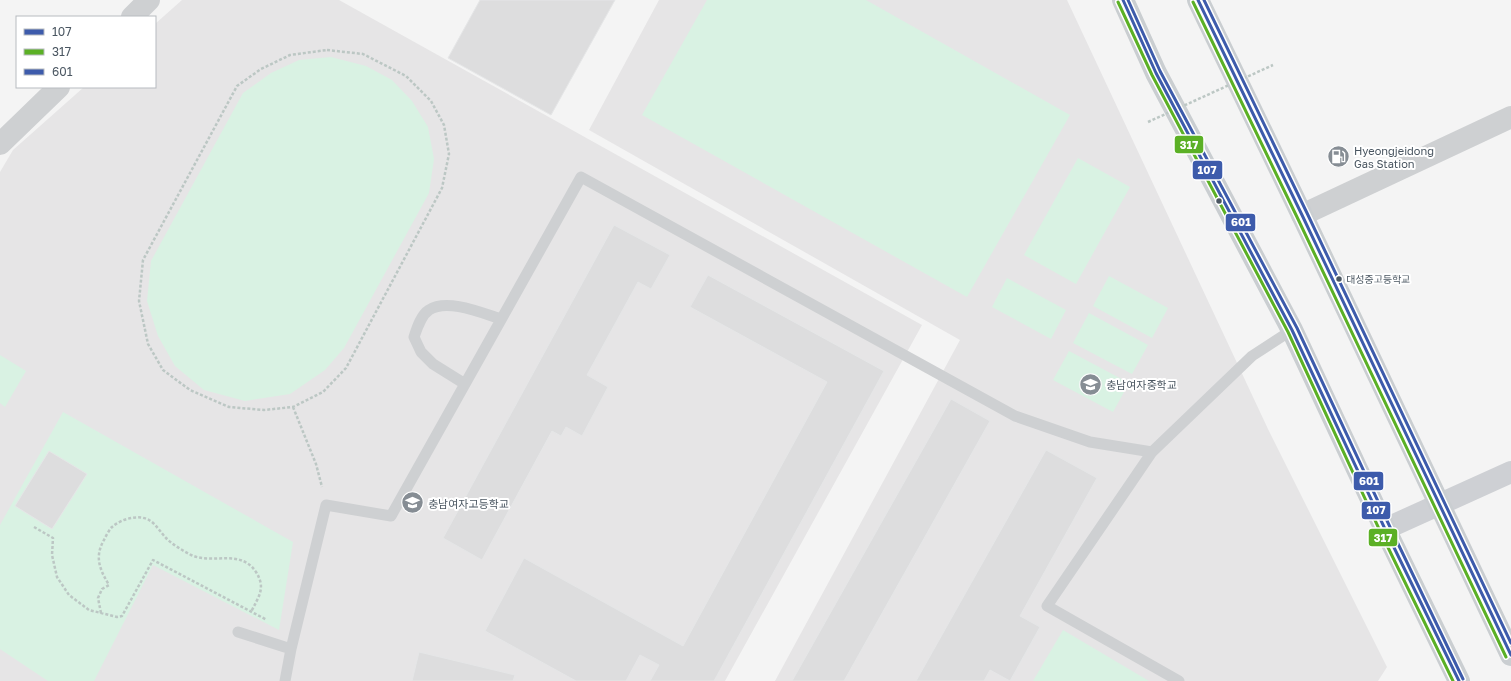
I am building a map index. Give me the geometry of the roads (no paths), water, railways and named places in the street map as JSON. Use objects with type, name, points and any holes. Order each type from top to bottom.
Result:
[{"type":"main road","points":[[1123,0],[1156,73],[1292,330],[1385,529],[1459,681]]},
{"type":"main road","points":[[1198,0],[1302,215],[1511,656]]},
{"type":"main road","points":[[1385,529],[1511,472]]},
{"type":"street","points":[[133,16],[149,0]]},
{"type":"street","points":[[0,144],[58,88]]},
{"type":"street","points":[[1302,215],[1511,117]]},
{"type":"lane","points":[[285,681],[291,649],[326,505],[391,516],[581,177],[1016,416],[1090,442],[1152,452]]},
{"type":"lane","points":[[465,384],[433,364],[421,352],[414,337],[419,322],[428,310],[447,305],[472,310],[501,320]]},
{"type":"lane","points":[[1179,681],[1047,606],[1152,452],[1252,356],[1292,330]]},
{"type":"lane","points":[[238,632],[291,649]]},
{"type":"place","name":"Hyeongjeidong Gas Station","points":[[1339,156]]},
{"type":"place","name":"대성중고등학교","points":[[1339,279]]},
{"type":"place","name":"충남여자중학교","points":[[1091,384]]},
{"type":"place","name":"충남여자고등학교","points":[[412,503]]}]
